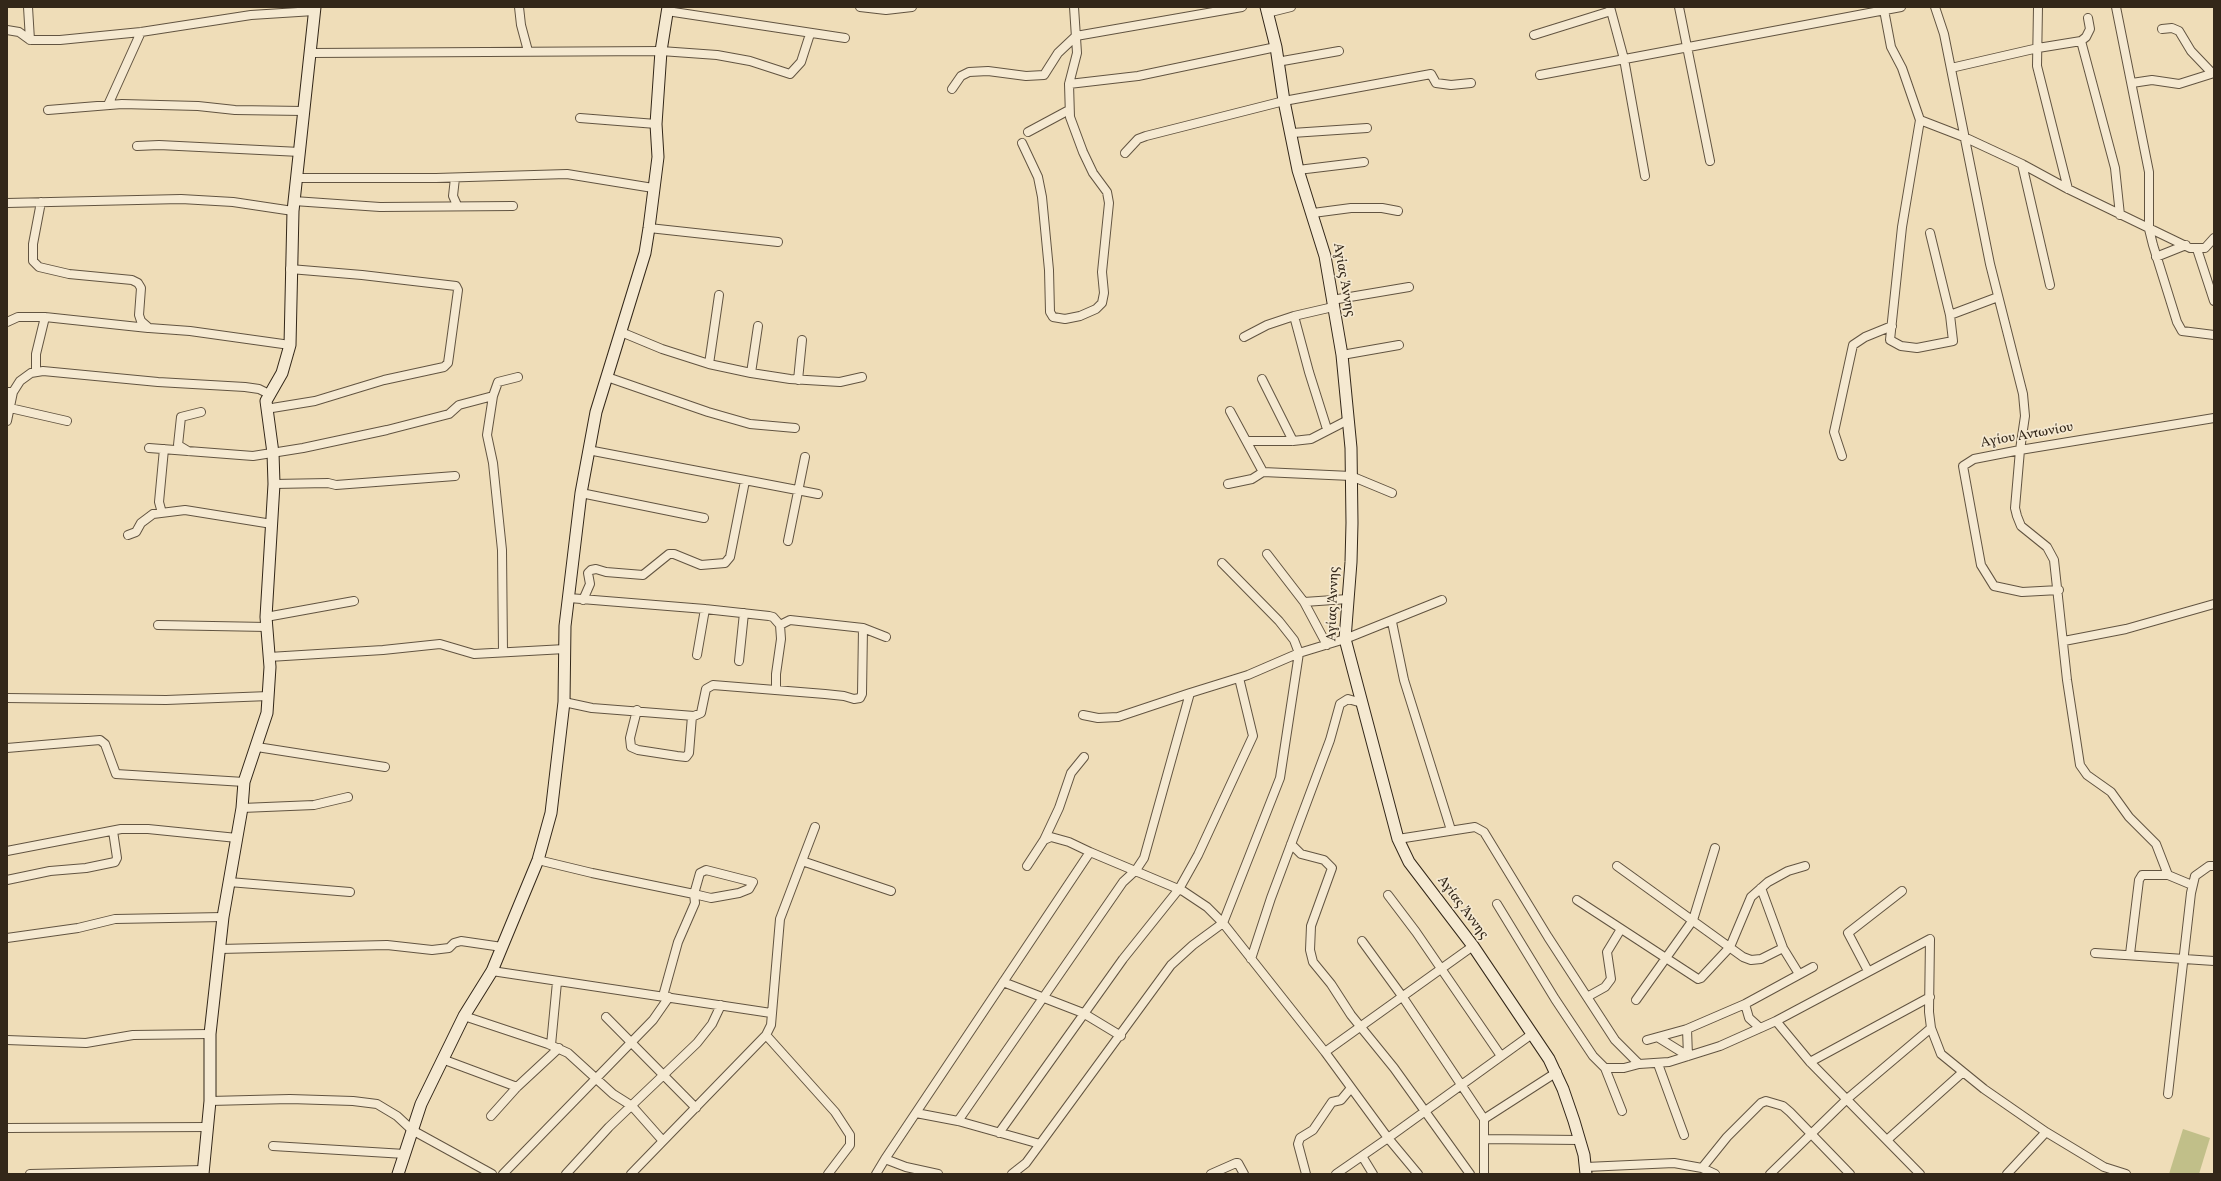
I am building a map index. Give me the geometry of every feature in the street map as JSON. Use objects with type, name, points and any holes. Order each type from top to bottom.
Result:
[{"type":"street","points":[[28,7],[30,40]]},
{"type":"street","points":[[519,7],[521,25],[528,51]]},
{"type":"street","points":[[860,7],[886,10],[912,7]]},
{"type":"street","points":[[1022,143],[1038,177],[1042,197],[1049,270],[1050,312],[1053,317],[1065,319],[1080,316],[1096,309],[1102,303],[1104,293],[1102,272],[1109,198],[1074,133],[1069,110],[1069,84],[1077,53],[1074,7]]},
{"type":"street","points":[[952,89],[961,76],[969,72],[988,71],[1036,76],[1044,75],[1058,53],[1076,36],[1242,7]]},
{"type":"street","points":[[1267,10],[1291,7]]},
{"type":"street","points":[[1679,7],[1710,161]]},
{"type":"street","points":[[1540,75],[1901,7]]},
{"type":"street","points":[[1935,7],[1944,34],[1998,297],[2023,394],[2025,416],[2020,450],[2015,508],[2021,526],[2047,547],[2054,560],[2061,629],[2064,641],[2067,680],[2080,765],[2087,775],[2111,792],[2129,817],[2156,844],[2168,874]]},
{"type":"street","points":[[2038,7],[2037,66],[2068,189]]},
{"type":"street","points":[[2116,7],[2149,172],[2149,229],[2156,257],[2177,322],[2182,331],[2214,335]]},
{"type":"street","points":[[7,30],[19,32],[30,40],[60,40],[141,32],[194,22],[314,9],[311,53],[294,206],[290,269],[290,345],[282,373],[266,401],[273,453],[274,484],[266,622],[269,657],[269,696],[267,713],[257,747],[244,782],[242,808],[223,917],[210,1034],[210,1101],[203,1172],[30,1174]]},
{"type":"street","points":[[398,1174],[421,1104],[464,1016],[492,971],[538,860],[551,813],[564,702],[566,649],[565,626],[581,492],[596,412],[644,253],[649,228],[658,157],[656,124],[661,51],[668,9],[810,34],[845,38]]},
{"type":"street","points":[[1534,35],[1610,9],[1624,59],[1645,176]]},
{"type":"street","name":"Αγίας Άννης","points":[[1267,10],[1276,47],[1277,62],[1298,170],[1313,213],[1325,256],[1332,304],[1342,355],[1351,476],[1351,562],[1345,639],[1398,839],[1410,862],[1473,946],[1557,1072],[1579,1140],[1586,1171]]},
{"type":"street","points":[[1884,10],[1891,47],[1902,68],[1920,120],[1902,227],[1890,340],[1901,346],[1917,348],[1953,341],[1950,315],[1930,233]]},
{"type":"street","points":[[1951,68],[2038,48],[2081,41],[2089,34],[2090,29],[2088,18]]},
{"type":"street","points":[[2132,83],[2152,80],[2179,84],[2213,73],[2191,51],[2179,31],[2172,28],[2162,29]]},
{"type":"street","points":[[108,105],[141,32]]},
{"type":"street","points":[[311,53],[661,51],[717,55],[750,61],[790,74],[801,62],[810,34]]},
{"type":"street","points":[[2081,41],[2115,168],[2120,214]]},
{"type":"street","points":[[1069,84],[1138,76],[1276,47]]},
{"type":"street","points":[[1277,62],[1339,51]]},
{"type":"street","points":[[1125,153],[1138,140],[1146,136],[1284,101],[1431,74],[1436,83],[1451,85],[1471,83]]},
{"type":"street","points":[[48,110],[108,105],[304,111]]},
{"type":"street","points":[[1028,132],[1069,110]]},
{"type":"street","points":[[580,118],[656,124]]},
{"type":"street","points":[[1920,120],[1964,137],[2022,164],[2068,189],[2186,246],[2197,249],[2205,248],[2214,238]]},
{"type":"street","points":[[1292,133],[1366,128]]},
{"type":"street","points":[[137,146],[166,145],[300,152]]},
{"type":"street","points":[[1298,170],[1364,162]]},
{"type":"street","points":[[2022,164],[2050,285]]},
{"type":"street","points":[[297,178],[455,178],[567,174],[653,188]]},
{"type":"street","points":[[455,178],[453,196],[457,205]]},
{"type":"street","points":[[7,203],[180,198],[294,206],[513,206]]},
{"type":"street","points":[[41,202],[33,244],[33,261],[35,264],[69,274],[132,280],[138,283],[141,288],[139,314],[141,321],[149,328]]},
{"type":"street","points":[[1313,213],[1351,208],[1382,208],[1398,211]]},
{"type":"street","points":[[649,228],[778,242]]},
{"type":"street","points":[[2156,257],[2186,246]]},
{"type":"street","points":[[2197,249],[2214,301]]},
{"type":"street","points":[[266,409],[315,401],[384,380],[444,367],[448,363],[458,290],[456,286],[392,278],[290,269]]},
{"type":"street","points":[[1244,337],[1267,325],[1332,304],[1409,287]]},
{"type":"street","points":[[710,364],[719,296]]},
{"type":"street","points":[[1950,315],[1998,297]]},
{"type":"street","points":[[1294,316],[1327,429]]},
{"type":"street","points":[[7,322],[18,317],[45,317],[190,331],[290,345]]},
{"type":"street","points":[[36,372],[36,354],[45,317]]},
{"type":"street","points":[[751,373],[758,326]]},
{"type":"street","points":[[1842,456],[1834,432],[1853,345],[1865,337],[1892,326]]},
{"type":"street","points":[[621,332],[662,349],[710,364],[751,373],[798,380],[840,382],[862,378]]},
{"type":"street","points":[[798,380],[802,340]]},
{"type":"street","points":[[1342,355],[1400,345]]},
{"type":"street","points":[[7,421],[10,408],[10,392],[20,381],[31,373],[43,371],[158,382],[245,387],[259,389],[269,394]]},
{"type":"street","points":[[503,652],[502,550],[493,463],[487,435],[493,396],[498,382],[518,377]]},
{"type":"street","points":[[607,377],[708,412],[750,424],[795,428]]},
{"type":"street","points":[[1262,379],[1293,441]]},
{"type":"street","points":[[149,448],[253,456],[273,453],[387,430],[450,414],[459,405],[493,396]]},
{"type":"street","points":[[10,408],[67,421]]},
{"type":"street","points":[[1230,411],[1263,472]]},
{"type":"street","points":[[188,452],[178,445],[181,416],[201,412]]},
{"type":"street","name":"Αγίου Αντωνίου","points":[[2058,590],[2022,592],[1994,586],[1982,565],[1963,466],[1974,459],[2020,450],[2214,418]]},
{"type":"street","points":[[1247,441],[1293,441],[1311,439],[1327,429],[1348,420]]},
{"type":"street","points":[[162,513],[159,502],[164,450]]},
{"type":"street","points":[[588,450],[818,494]]},
{"type":"street","points":[[788,541],[805,457]]},
{"type":"street","points":[[1228,484],[1252,479],[1263,472],[1351,476],[1392,493]]},
{"type":"street","points":[[274,484],[328,483],[336,485],[455,476]]},
{"type":"street","points":[[583,600],[590,584],[588,573],[592,570],[596,569],[606,572],[643,575],[670,554],[674,554],[701,564],[725,563],[730,557],[745,481]]},
{"type":"street","points":[[581,492],[704,518]]},
{"type":"street","points":[[128,535],[136,532],[141,523],[153,514],[185,510],[201,511],[272,524]]},
{"type":"street","points":[[1267,554],[1304,602],[1327,644]]},
{"type":"street","points":[[1012,1174],[1026,1163],[1121,1036],[1171,965],[1192,945],[1223,923],[1280,778],[1299,653],[1294,640],[1279,620],[1222,564]]},
{"type":"street","points":[[569,598],[705,609],[768,616],[780,625],[781,639],[776,674],[776,690]]},
{"type":"street","points":[[1304,602],[1348,599]]},
{"type":"street","points":[[1082,715],[1098,718],[1118,717],[1239,678],[1299,653],[1345,639],[1392,622],[1442,600]]},
{"type":"street","points":[[158,625],[266,622],[354,601]]},
{"type":"street","points":[[2064,641],[2126,629],[2214,604]]},
{"type":"street","points":[[697,655],[705,609]]},
{"type":"street","points":[[739,660],[744,614]]},
{"type":"street","points":[[780,625],[790,620],[863,628],[886,637]]},
{"type":"street","points":[[1392,622],[1404,680],[1451,830]]},
{"type":"street","points":[[564,702],[592,708],[637,710],[692,716],[701,713],[706,689],[713,685],[844,696],[854,699],[860,698],[862,694],[863,628]]},
{"type":"street","points":[[269,657],[383,650],[440,644],[474,654],[566,649]]},
{"type":"street","points":[[999,1133],[1122,959],[1179,889],[1198,855],[1253,736],[1239,678]]},
{"type":"street","points":[[958,1121],[1044,999],[1123,882],[1136,870],[1144,858],[1150,841],[1190,693]]},
{"type":"street","points":[[7,698],[166,700],[269,696]]},
{"type":"street","points":[[1251,959],[1271,898],[1330,740],[1340,704],[1348,699],[1362,703]]},
{"type":"street","points":[[637,710],[630,738],[631,747],[638,750],[677,756],[686,756],[689,752],[692,716]]},
{"type":"street","points":[[7,748],[100,740],[105,744],[116,774],[244,782]]},
{"type":"street","points":[[257,747],[386,767]]},
{"type":"street","points":[[1027,866],[1044,840],[1059,808],[1071,773],[1084,757]]},
{"type":"street","points":[[242,808],[314,805],[348,797]]},
{"type":"street","points":[[631,1174],[766,1036],[771,1025],[780,919],[815,827]]},
{"type":"street","points":[[1398,839],[1475,827],[1484,832],[1615,1040],[1639,1064]]},
{"type":"street","points":[[7,851],[113,830],[148,828],[237,838]]},
{"type":"street","points":[[7,880],[50,871],[86,868],[115,862],[117,858],[113,830]]},
{"type":"street","points":[[1044,840],[1057,838],[1136,870],[1179,889],[1197,899],[1223,923],[1325,1052],[1388,1138],[1418,1174]]},
{"type":"street","points":[[1291,844],[1301,854],[1324,860],[1331,866],[1311,926],[1310,950],[1313,962],[1331,984],[1351,1016],[1426,1110],[1470,1174]]},
{"type":"street","points":[[1636,1000],[1693,920],[1715,848]]},
{"type":"street","points":[[876,1174],[1090,852]]},
{"type":"street","points":[[503,1174],[653,1020],[666,997],[678,942],[694,903],[694,894],[700,873],[706,870],[753,882],[749,889],[718,899],[694,894],[538,860]]},
{"type":"street","points":[[802,861],[891,891]]},
{"type":"street","points":[[1617,866],[1730,946],[1742,957],[1751,960],[1766,957],[1783,948]]},
{"type":"street","points":[[1577,900],[1698,979],[1701,978],[1730,946],[1751,897],[1761,888],[1788,870],[1805,866]]},
{"type":"street","points":[[2168,1094],[2192,885],[2195,876],[2209,866],[2214,866]]},
{"type":"street","points":[[2130,954],[2139,880],[2142,875],[2168,874],[2192,885]]},
{"type":"street","points":[[228,882],[350,892]]},
{"type":"street","points":[[1761,888],[1783,948],[1800,974]]},
{"type":"street","points":[[1868,971],[1848,933],[1902,891]]},
{"type":"street","points":[[1388,895],[1441,968],[1501,1056]]},
{"type":"street","points":[[1497,904],[1555,999],[1593,1056],[1605,1068],[1622,1111]]},
{"type":"street","points":[[7,938],[78,928],[114,919],[223,917]]},
{"type":"street","points":[[1587,997],[1605,987],[1611,979],[1607,952],[1621,930]]},
{"type":"street","points":[[1605,1068],[1624,1068],[1639,1064],[1658,1064],[1720,1046],[1776,1021],[1930,939],[1931,1028],[1941,1054],[1984,1089],[2046,1132],[2104,1167],[2126,1174]]},
{"type":"street","points":[[220,949],[387,945],[432,950],[449,948],[461,941],[502,947]]},
{"type":"street","points":[[1362,941],[1402,996],[1484,1120],[1484,1174]]},
{"type":"street","points":[[1325,1052],[1473,946]]},
{"type":"street","points":[[2095,953],[2130,954],[2214,961]]},
{"type":"street","points":[[1647,1040],[1659,1038],[1687,1029],[1745,1004],[1813,967]]},
{"type":"street","points":[[492,971],[557,982],[771,1013]]},
{"type":"street","points":[[491,1116],[555,1046],[557,982]]},
{"type":"street","points":[[1003,982],[1083,1013],[1121,1036]]},
{"type":"street","points":[[1810,1062],[1930,997]]},
{"type":"street","points":[[1745,1004],[1749,1018],[1760,1028]]},
{"type":"street","points":[[566,1174],[609,1127],[664,1076],[704,1034],[721,1005]]},
{"type":"street","points":[[464,1016],[555,1046],[568,1053],[613,1094],[632,1106],[663,1141]]},
{"type":"street","points":[[606,1017],[630,1043],[696,1108]]},
{"type":"street","points":[[1776,1021],[1810,1062],[1920,1174]]},
{"type":"street","points":[[1770,1174],[1848,1099],[1931,1028]]},
{"type":"street","points":[[1687,1029],[1688,1056]]},
{"type":"street","points":[[7,1040],[86,1043],[133,1035],[210,1034]]},
{"type":"street","points":[[1336,1174],[1532,1034]]},
{"type":"street","points":[[766,1036],[835,1112],[850,1135],[850,1145],[828,1174]]},
{"type":"street","points":[[1659,1038],[1688,1056]]},
{"type":"street","points":[[442,1059],[517,1087]]},
{"type":"street","points":[[1658,1064],[1684,1135]]},
{"type":"street","points":[[1484,1120],[1557,1072]]},
{"type":"street","points":[[1887,1140],[1963,1072]]},
{"type":"street","points":[[1306,1174],[1298,1144],[1300,1138],[1313,1130],[1332,1102],[1341,1100],[1351,1088]]},
{"type":"street","points":[[210,1101],[290,1099],[367,1102],[377,1104],[397,1116],[412,1130],[492,1174]]},
{"type":"street","points":[[1702,1168],[1727,1137],[1761,1103],[1766,1101],[1783,1106],[1850,1174]]},
{"type":"street","points":[[916,1113],[958,1121],[1040,1144]]},
{"type":"street","points":[[7,1128],[208,1127]]},
{"type":"street","points":[[2010,1173],[2046,1132]]},
{"type":"street","points":[[1485,1139],[1579,1140]]},
{"type":"street","points":[[273,1146],[405,1154]]},
{"type":"street","points":[[1362,1156],[1374,1174]]},
{"type":"street","points":[[885,1159],[906,1167],[938,1174]]},
{"type":"street","points":[[1210,1174],[1238,1163],[1244,1174]]},
{"type":"street","points":[[1586,1171],[1674,1163],[1702,1168],[1715,1174]]},
{"type":"shaded area","points":[[2183,1129],[2210,1138],[2199,1174],[2169,1174]]}]
